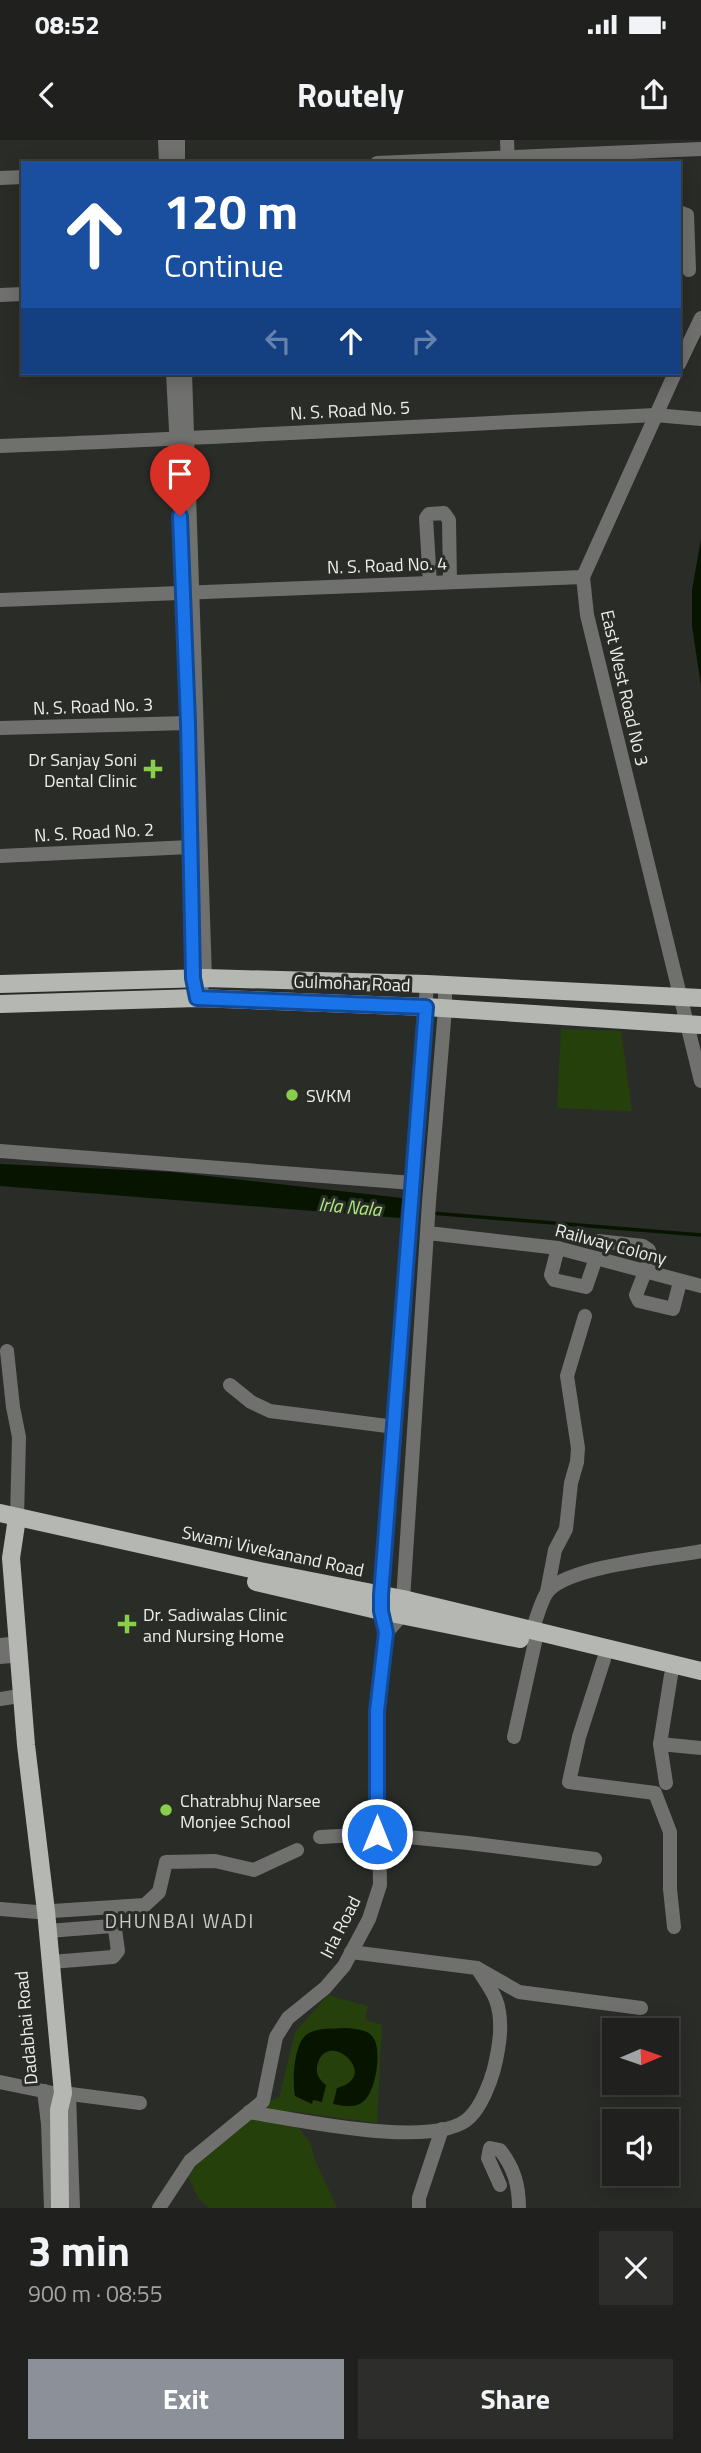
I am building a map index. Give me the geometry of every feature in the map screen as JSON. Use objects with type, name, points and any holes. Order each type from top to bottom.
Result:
[{"type":"main road","name":"Gulmohar Road","points":[[0,984],[199,978],[436,984],[701,998]]},
{"type":"main road","name":"Gulmohar Road","points":[[0,1004],[197,998],[426,1007],[694,1025]]},
{"type":"main road","name":"Swami Vivekanand Road","points":[[10,1519],[381,1603],[701,1671]]},
{"type":"main road","name":"Dadabhai Road","points":[[10,1519],[4,1558],[7,1698],[42,1912],[51,1931],[58,2096]]},
{"type":"main road","name":"Dadabhai Road","points":[[10,1519],[10,1558],[58,2096]]},
{"type":"main road","name":"Swami Vivekanand Road","points":[[533,1636],[604,1659],[701,1683]]},
{"type":"main road","points":[[58,2096],[60,2208]]},
{"type":"street","points":[[165,140],[166,161]]},
{"type":"street","points":[[177,140],[178,161]]},
{"type":"street","points":[[507,140],[508,160]]},
{"type":"street","points":[[479,161],[701,149]]},
{"type":"street","points":[[0,178],[21,177]]},
{"type":"street","points":[[681,213],[687,215],[684,253],[690,270]]},
{"type":"street","points":[[0,295],[21,294]]},
{"type":"street","points":[[681,360],[701,318]]},
{"type":"street","points":[[173,375],[182,439]]},
{"type":"street","points":[[185,375],[182,439],[199,978],[197,998]]},
{"type":"street","name":"East West Road No 3","points":[[674,375],[583,577],[587,615],[680,996],[694,1025],[701,1081]]},
{"type":"street","name":"N. S. Road No. 5","points":[[0,446],[655,415],[701,419]]},
{"type":"street","points":[[430,583],[426,519],[429,514],[444,513],[449,520],[450,582]]},
{"type":"street","name":"N. S. Road No. 4","points":[[188,593],[583,577]]},
{"type":"street","points":[[0,600],[188,593]]},
{"type":"street","points":[[188,593],[190,847],[199,978]]},
{"type":"street","name":"N. S. Road No. 3","points":[[0,728],[188,723]]},
{"type":"street","name":"N. S. Road No. 2","points":[[0,856],[190,847]]},
{"type":"street","points":[[386,1633],[402,1607],[429,1202],[445,1009],[436,984]]},
{"type":"street","name":"Irla Road","points":[[159,2208],[190,2161],[262,2101],[276,2038],[288,2018],[325,1988],[344,1966],[369,1919],[380,1885],[377,1834],[377,1711],[386,1633],[381,1603],[426,1007],[436,984]]},
{"type":"street","points":[[0,1151],[413,1183]]},
{"type":"street","name":"Railway Colony","points":[[428,1229],[558,1248],[701,1286]]},
{"type":"street","points":[[598,1241],[647,1247],[650,1259],[636,1295],[639,1301],[673,1309],[680,1282]]},
{"type":"street","points":[[558,1248],[551,1275],[554,1280],[586,1287],[596,1258]]},
{"type":"street","points":[[514,1737],[533,1636],[547,1592],[555,1550],[566,1529],[578,1448],[567,1376],[585,1316]]},
{"type":"street","points":[[7,1351],[19,1437],[10,1519]]},
{"type":"street","points":[[230,1385],[251,1402],[270,1411],[396,1427]]},
{"type":"street","points":[[547,1592],[562,1580],[582,1572],[701,1551]]},
{"type":"street","points":[[604,1659],[579,1737],[569,1782],[655,1793],[670,1832],[670,1889],[674,1927]]},
{"type":"street","points":[[666,1783],[660,1744],[671,1675]]},
{"type":"street","points":[[660,1744],[701,1748]]},
{"type":"street","points":[[320,1837],[377,1834],[595,1859]]},
{"type":"street","points":[[0,1909],[42,1912],[145,1905],[159,1892],[166,1862],[215,1861],[254,1870],[297,1850]]},
{"type":"street","points":[[51,1931],[112,1926],[115,1929],[118,1951],[113,1957],[54,1962]]},
{"type":"street","points":[[351,1952],[477,1968],[519,1992],[641,2008]]},
{"type":"street","points":[[249,2112],[383,2133],[415,2133],[453,2128],[469,2118],[494,2072],[501,2033],[496,2001],[477,1968]]},
{"type":"street","points":[[0,2082],[58,2096],[139,2103]]},
{"type":"street","points":[[51,2208],[48,2124],[58,2096]]},
{"type":"street","points":[[58,2096],[73,2208]]},
{"type":"street","points":[[419,2208],[419,2198],[442,2129]]},
{"type":"street","points":[[500,2185],[488,2158],[490,2148],[500,2150],[513,2171],[519,2186],[519,2208]]},
{"type":"green space","points":[[561,1029],[621,1031],[632,1111],[557,1108]]},
{"type":"green space","points":[[328,1995],[368,2006],[365,2020],[382,2025],[377,2123],[290,2111],[310,2142],[315,2160],[337,2208],[209,2208],[199,2199],[188,2177],[198,2164],[271,2100],[279,2098],[295,2032]]},
{"type":"water","points":[[701,539],[701,686],[692,626],[692,590]]},
{"type":"water","points":[[0,1164],[172,1172],[402,1198],[400,1218],[0,1186]]},
{"type":"water","points":[[346,2028],[367,2032],[375,2041],[377,2068],[369,2095],[362,2103],[354,2106],[333,2104],[337,2088],[350,2082],[355,2074],[347,2057],[330,2051],[322,2055],[317,2067],[319,2077],[326,2085],[322,2102],[313,2100],[312,2104],[295,2096],[295,2064],[302,2040],[315,2031]]},
{"type":"waterway","name":"Irla Nala","points":[[431,1213],[701,1235]]},
{"type":"place","name":"Dr Sanjay Soni Dental Clinic","points":[[153,769]]},
{"type":"place","name":"SVKM","points":[[292,1095]]},
{"type":"place","name":"Dr. Sadiwalas Clinic and Nursing Home","points":[[127,1624]]},
{"type":"place","name":"Chatrabhuj Narsee Monjee School","points":[[166,1810]]},
{"type":"district","name":"DHUNBAI WADI","points":[[180,1920]]},
{"type":"route","points":[[180,516],[188,723],[193,978],[197,998],[426,1007],[396,1427],[381,1595],[386,1633],[377,1711],[377,1834]]}]
